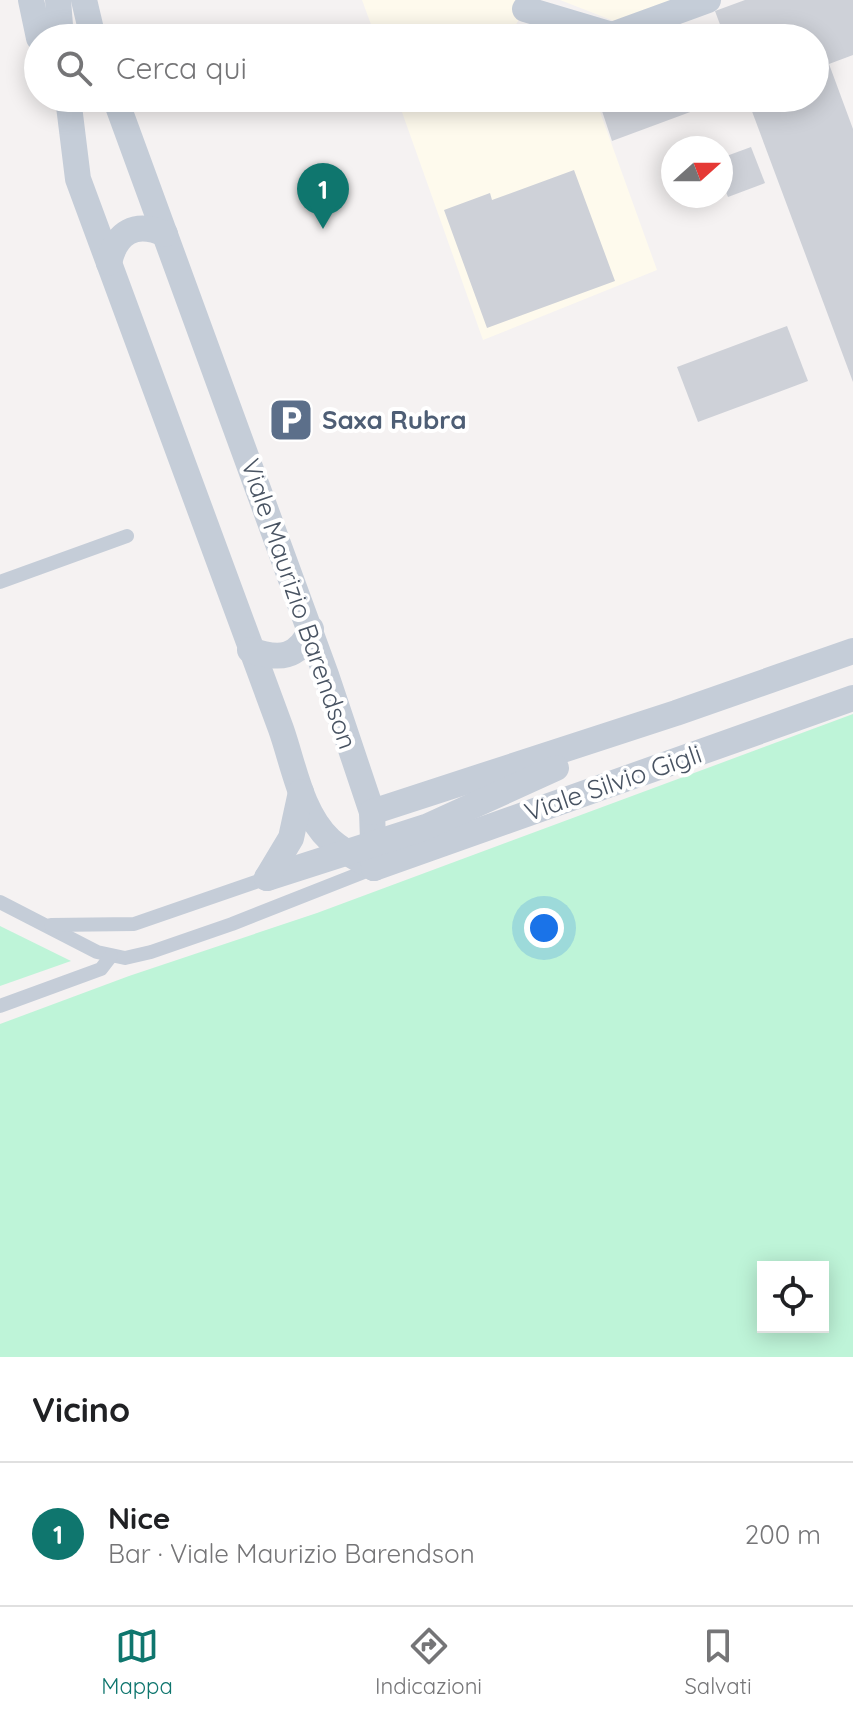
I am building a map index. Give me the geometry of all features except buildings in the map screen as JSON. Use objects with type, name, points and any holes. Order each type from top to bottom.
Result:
[{"type":"street","points":[[31,0],[36,24]]},
{"type":"street","points":[[58,0],[60,24]]},
{"type":"street","points":[[84,0],[90,24]]},
{"type":"street","points":[[642,24],[708,0]]},
{"type":"street","points":[[525,9],[575,24]]},
{"type":"street","points":[[57,112],[78,179],[289,750],[301,792],[340,854]]},
{"type":"street","points":[[70,112],[78,179]]},
{"type":"street","name":"Viale Maurizio Barendson","points":[[120,112],[311,629],[372,812],[373,856]]},
{"type":"street","points":[[109,263],[113,246],[127,232],[141,228],[165,234]]},
{"type":"street","points":[[250,650],[271,656],[290,654],[300,647],[311,629]]},
{"type":"street","name":"Viale Silvio Gigli","points":[[676,713],[853,651]]},
{"type":"street","name":"Viale Silvio Gigli","points":[[373,856],[853,698]]},
{"type":"street","points":[[372,812],[676,713]]},
{"type":"street","points":[[267,878],[340,854],[373,856],[426,827],[676,713]]},
{"type":"street","points":[[267,878],[291,838],[301,792]]},
{"type":"lane","points":[[0,582],[127,536]]},
{"type":"lane","points":[[0,902],[97,952],[125,958],[168,947],[373,856]]},
{"type":"lane","points":[[47,925],[134,924],[267,878]]},
{"type":"lane","points":[[0,1006],[101,969],[111,956]]},
{"type":"shaded area","points":[[362,0],[531,0],[516,24],[371,24]]},
{"type":"shaded area","points":[[560,0],[681,0],[619,23]]},
{"type":"shaded area","points":[[402,112],[600,112],[657,270],[483,340]]},
{"type":"green space","points":[[853,714],[853,1357],[0,1357],[0,1024],[129,976],[317,913]]},
{"type":"green space","points":[[0,926],[71,961],[0,986]]},
{"type":"place","name":"Nice","points":[[323,229]]},
{"type":"place","name":"Saxa Rubra","points":[[291,420]]}]
